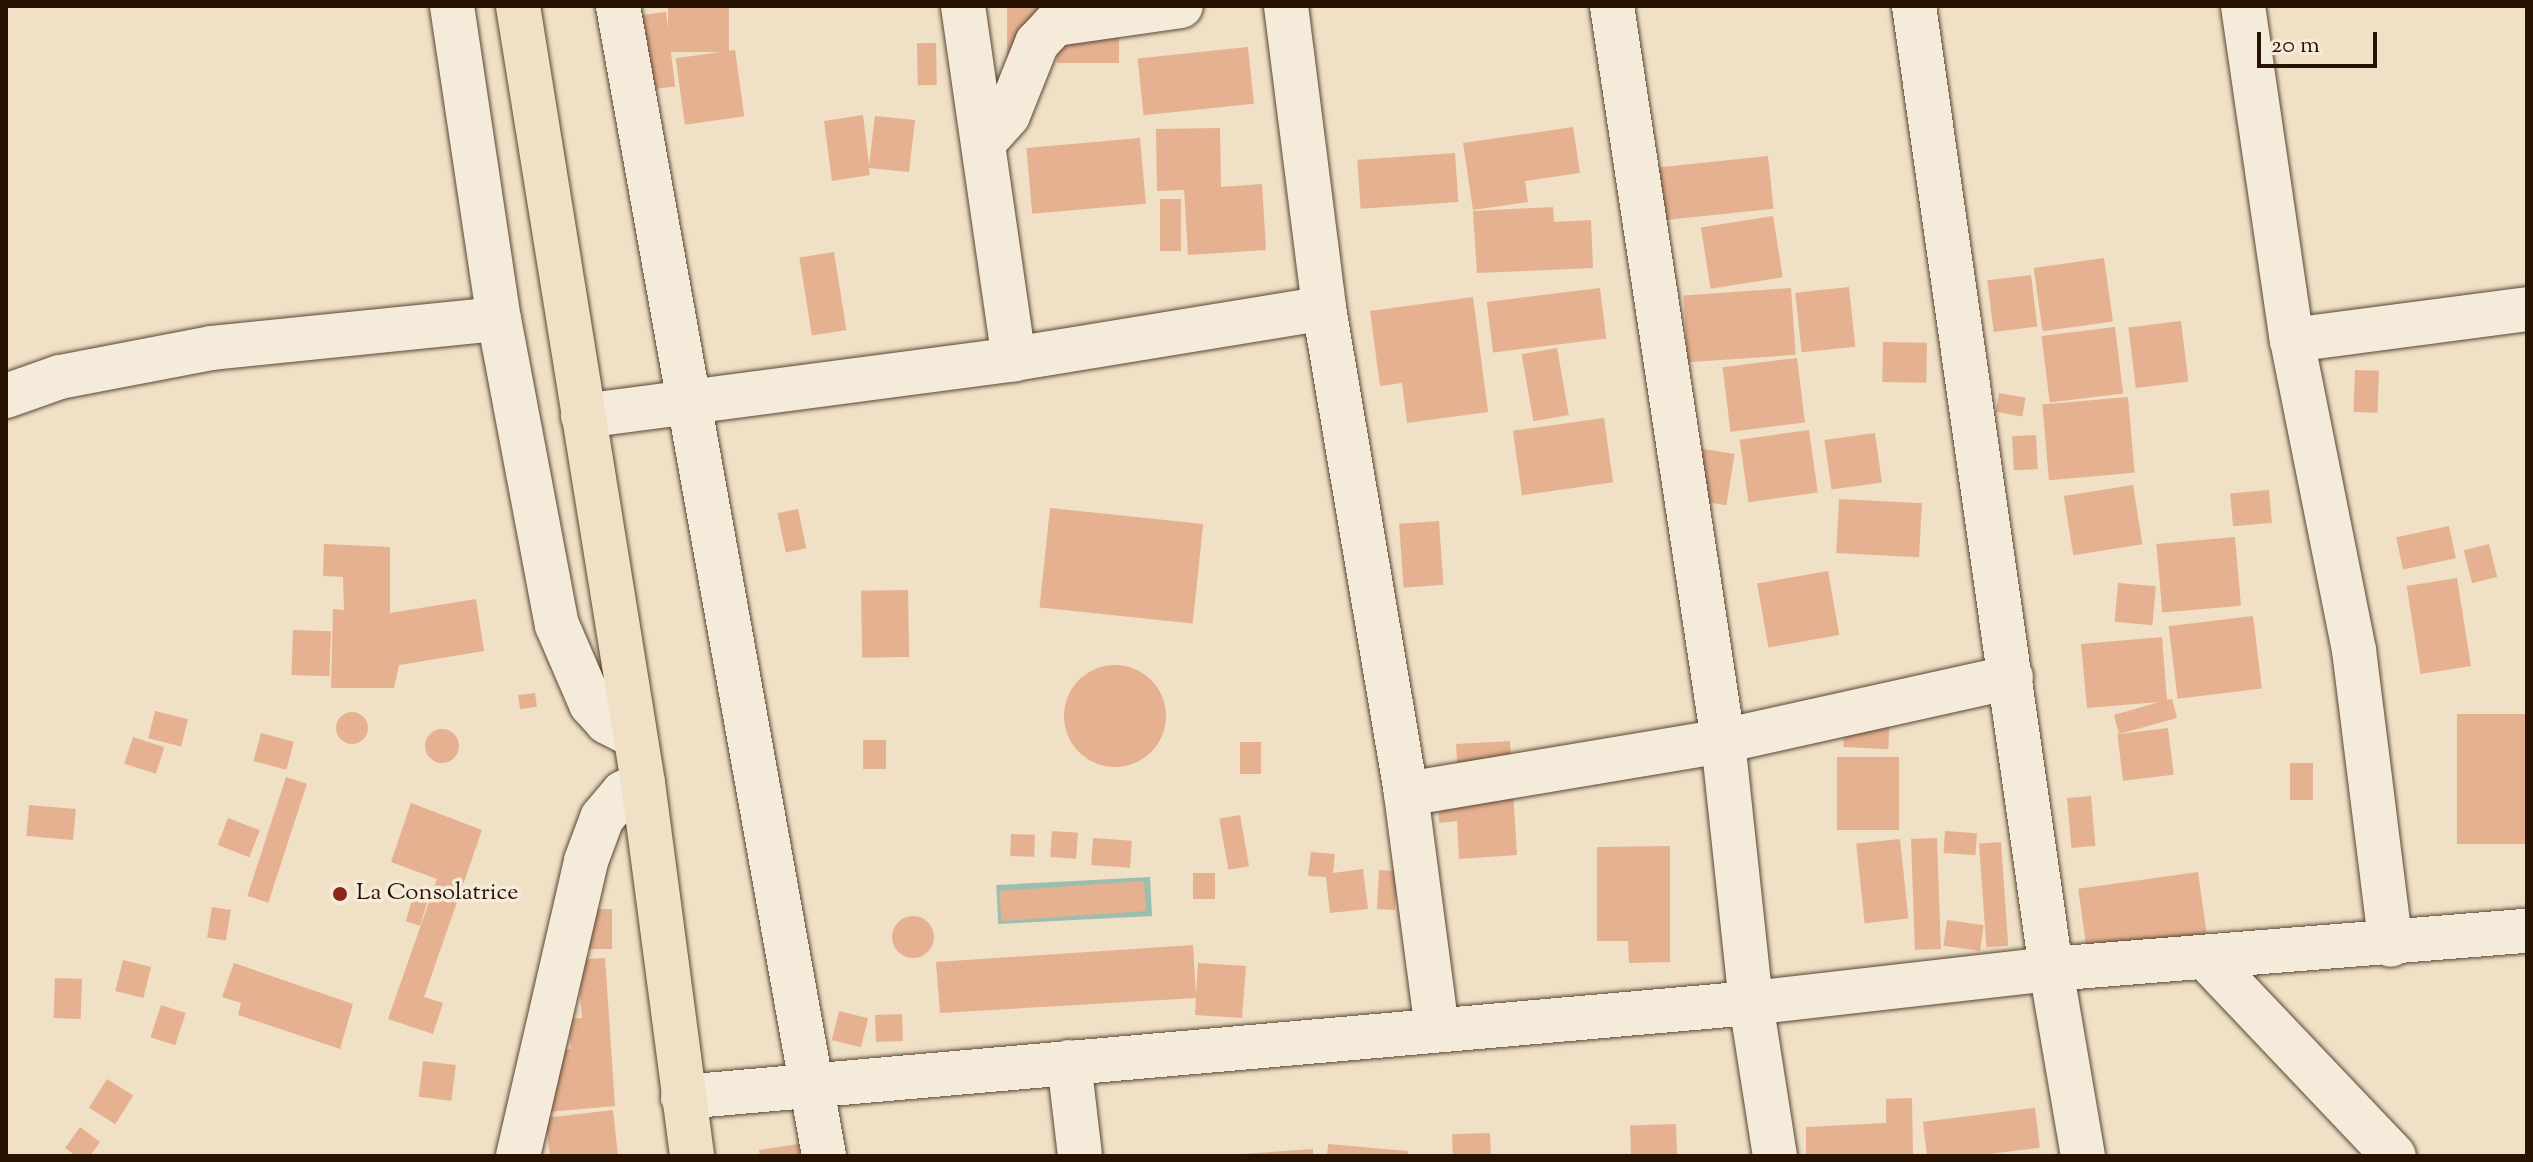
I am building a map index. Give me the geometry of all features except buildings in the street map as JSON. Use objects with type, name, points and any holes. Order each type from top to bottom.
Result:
[{"type":"highway","points":[[518,6],[631,734],[643,783],[692,1156]]},
{"type":"street","points":[[452,6],[499,319],[557,625],[591,704],[607,722],[631,734]]},
{"type":"street","points":[[618,6],[685,406],[815,1085],[824,1156]]},
{"type":"street","points":[[963,6],[1014,359]]},
{"type":"street","points":[[984,142],[1008,115],[1037,43],[1055,24],[1181,6]]},
{"type":"street","points":[[1286,6],[1324,308],[1406,794],[1437,1029]]},
{"type":"street","points":[[1612,6],[1723,741],[1751,1003],[1775,1156]]},
{"type":"street","points":[[1914,6],[2051,969],[2083,1156]]},
{"type":"street","points":[[2243,6],[2292,340],[2354,650],[2391,945]]},
{"type":"street","points":[[583,416],[685,406],[1014,359],[1324,308]]},
{"type":"street","points":[[2292,340],[2527,309]]},
{"type":"street","points":[[6,396],[60,377],[212,348],[499,319]]},
{"type":"street","points":[[1406,794],[1723,741],[2011,677]]},
{"type":"street","points":[[518,1156],[586,861],[602,818],[623,793],[643,783]]},
{"type":"street","points":[[683,1097],[1751,1003],[2051,969],[2391,945],[2527,931]]},
{"type":"street","points":[[2206,958],[2394,1156]]},
{"type":"street","points":[[1069,1062],[1080,1156]]},
{"type":"shaded area","points":[[1150,877],[1152,916],[998,924],[996,885]]},
{"type":"place","name":"La Consolatrice","points":[[340,894]]}]
